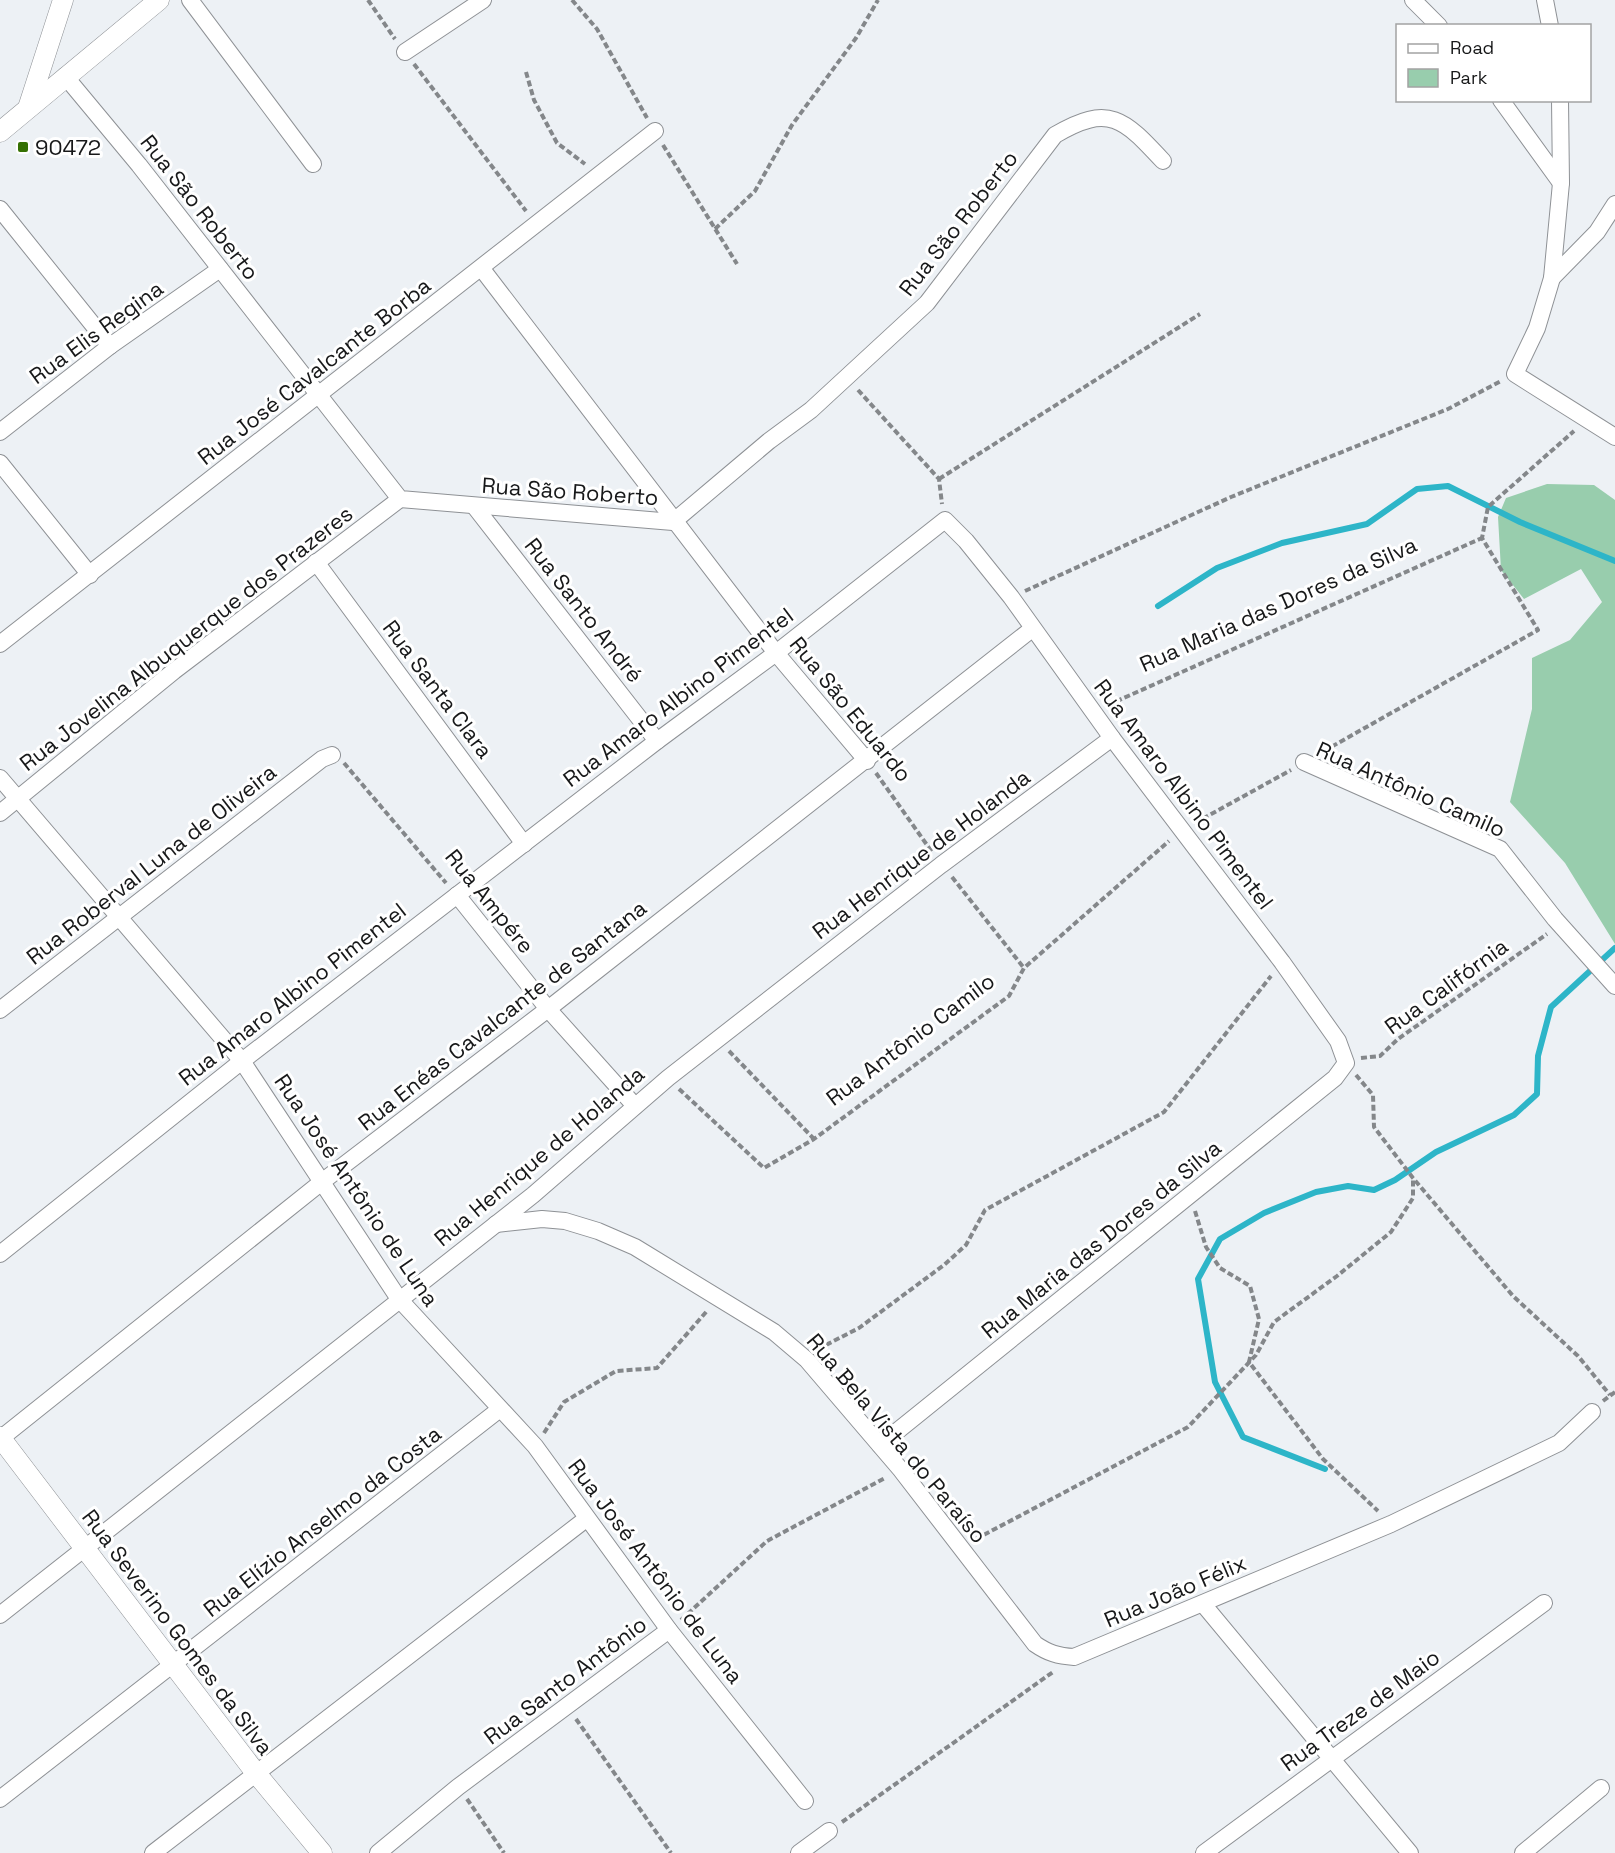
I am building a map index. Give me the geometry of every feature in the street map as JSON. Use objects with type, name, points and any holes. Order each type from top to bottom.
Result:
[{"type":"street","points":[[27,110],[63,0]]},
{"type":"street","points":[[0,132],[159,0]]},
{"type":"street","points":[[190,0],[313,164]]},
{"type":"street","points":[[405,52],[483,0]]},
{"type":"street","points":[[1413,0],[1437,24]]},
{"type":"street","points":[[1545,0],[1550,24]]},
{"type":"street","name":"Rua São Roberto","points":[[65,76],[320,394],[400,499],[475,507],[674,522],[769,441],[811,410],[927,303],[1055,135],[1081,120],[1109,117],[1137,132],[1163,160]]},
{"type":"street","points":[[1503,102],[1561,183]]},
{"type":"street","points":[[1560,102],[1561,183],[1552,278],[1537,328],[1515,374],[1586,421],[1615,437]]},
{"type":"street","name":"Rua José Cavalcante Borba","points":[[0,644],[482,269],[655,131]]},
{"type":"street","points":[[1552,278],[1597,232],[1615,204]]},
{"type":"street","points":[[0,209],[111,346]]},
{"type":"street","name":"Rua Elis Regina","points":[[0,432],[111,346],[220,269]]},
{"type":"street","name":"Rua São Eduardo","points":[[482,269],[776,653],[867,760]]},
{"type":"street","points":[[0,463],[90,575]]},
{"type":"street","name":"Rua Jovelina Albuquerque dos Prazeres","points":[[0,813],[174,671],[400,499]]},
{"type":"street","name":"Rua Santo André","points":[[475,507],[657,741]]},
{"type":"street","name":"Rua Amaro Albino Pimentel","points":[[0,1254],[242,1061],[657,741],[776,653],[945,520],[966,541],[1011,597],[1112,738],[1282,962],[1338,1041],[1346,1063]]},
{"type":"street","name":"Rua Santa Clara","points":[[316,562],[524,844]]},
{"type":"street","name":"Rua Enéas Cavalcante de Santana","points":[[0,1438],[323,1181],[548,1009],[1032,629]]},
{"type":"street","name":"Rua Henrique de Holanda","points":[[0,1615],[495,1224],[668,1078],[942,865],[1112,738]]},
{"type":"street","name":"Rua Roberval Luna de Oliveira","points":[[0,1010],[322,759],[332,755]]},
{"type":"street","name":"Rua Antônio Camilo","points":[[1304,762],[1500,849],[1560,925],[1615,986]]},
{"type":"street","name":"Rua José Antônio de Luna","points":[[0,778],[242,1061],[399,1299],[535,1446],[669,1630],[805,1801]]},
{"type":"street","name":"Rua Ampére","points":[[457,895],[548,1009],[635,1106]]},
{"type":"street","name":"Rua Maria das Dores da Silva","points":[[880,1445],[1335,1078],[1346,1063]]},
{"type":"street","name":"Rua Bela Vista do Paraíso","points":[[495,1224],[542,1219],[565,1221],[598,1232],[634,1247],[774,1332],[807,1360],[880,1445],[1035,1644],[1048,1653],[1074,1657]]},
{"type":"street","name":"Rua Elízio Anselmo da Costa","points":[[0,1799],[175,1665],[500,1409]]},
{"type":"street","name":"Rua João Félix","points":[[1074,1657],[1391,1524],[1559,1443],[1592,1412]]},
{"type":"street","name":"Rua Severino Gomes da Silva","points":[[0,1438],[255,1772],[322,1853]]},
{"type":"street","points":[[153,1853],[255,1772],[586,1519]]},
{"type":"street","name":"Rua Treze de Maio","points":[[1204,1853],[1544,1603]]},
{"type":"street","points":[[1203,1604],[1410,1853]]},
{"type":"street","name":"Rua Santo Antônio","points":[[378,1853],[458,1787],[669,1630]]},
{"type":"street","points":[[1523,1853],[1601,1788]]},
{"type":"street","points":[[799,1853],[829,1831]]},
{"type":"path","points":[[368,0],[536,224]]},
{"type":"path","points":[[715,229],[755,191],[792,125],[856,38],[878,0]]},
{"type":"path","points":[[526,72],[534,99],[557,143],[600,176]]},
{"type":"path","points":[[939,479],[1153,346],[1200,314]]},
{"type":"path","points":[[1011,597],[1231,497],[1448,409],[1515,374]]},
{"type":"path","points":[[846,376],[939,479],[945,520]]},
{"type":"path","points":[[1304,762],[1538,630],[1482,538],[1488,507],[1586,421]]},
{"type":"path","name":"Rua Maria das Dores da Silva","points":[[1093,711],[1482,538]]},
{"type":"path","name":"Rua Ampére","points":[[332,755],[342,759],[457,895]]},
{"type":"path","name":"Rua São Eduardo","points":[[867,760],[942,865],[1023,968]]},
{"type":"path","name":"Rua Antônio Camilo","points":[[668,1078],[764,1168],[814,1139],[1009,996],[1023,968],[1182,830],[1304,762]]},
{"type":"path","name":"Rua Califórnia","points":[[1346,1063],[1380,1056],[1398,1039],[1560,925]]},
{"type":"path","points":[[807,1360],[816,1350],[860,1328],[944,1265],[966,1245],[985,1210],[1164,1112],[1282,962]]},
{"type":"path","points":[[718,1040],[814,1139]]},
{"type":"path","points":[[1346,1063],[1373,1095],[1374,1127],[1411,1176],[1513,1296],[1578,1356],[1610,1395]]},
{"type":"path","points":[[961,1547],[1188,1427],[1249,1362],[1274,1322],[1337,1276],[1391,1232],[1413,1198],[1411,1176]]},
{"type":"path","points":[[1191,1196],[1209,1251],[1220,1268],[1250,1286],[1259,1319],[1249,1362]]},
{"type":"path","points":[[535,1446],[564,1402],[616,1371],[657,1368],[718,1299]]},
{"type":"path","points":[[1249,1362],[1323,1459],[1391,1524]]},
{"type":"path","name":"Rua Santo Antônio","points":[[669,1630],[767,1541],[900,1470]]},
{"type":"path","points":[[829,1831],[1074,1657]]},
{"type":"path","points":[[567,1707],[671,1853]]},
{"type":"path","points":[[458,1787],[504,1853]]},
{"type":"green space","points":[[1547,484],[1594,485],[1615,500],[1615,944],[1565,863],[1510,802],[1532,709],[1532,658],[1570,640],[1602,602],[1581,569],[1524,599],[1501,570],[1498,517],[1506,498]]},
{"type":"waterway","points":[[1158,606],[1217,568],[1282,543],[1367,524],[1417,489],[1448,486],[1520,522],[1615,561]]},
{"type":"waterway","points":[[1325,1469],[1243,1437],[1215,1382],[1198,1279],[1220,1239],[1264,1213],[1316,1192],[1348,1186],[1374,1190],[1395,1180],[1436,1152],[1514,1115],[1537,1094],[1538,1056],[1551,1007],[1615,948]]},
{"type":"place","name":"90472","points":[[23,147]]}]
